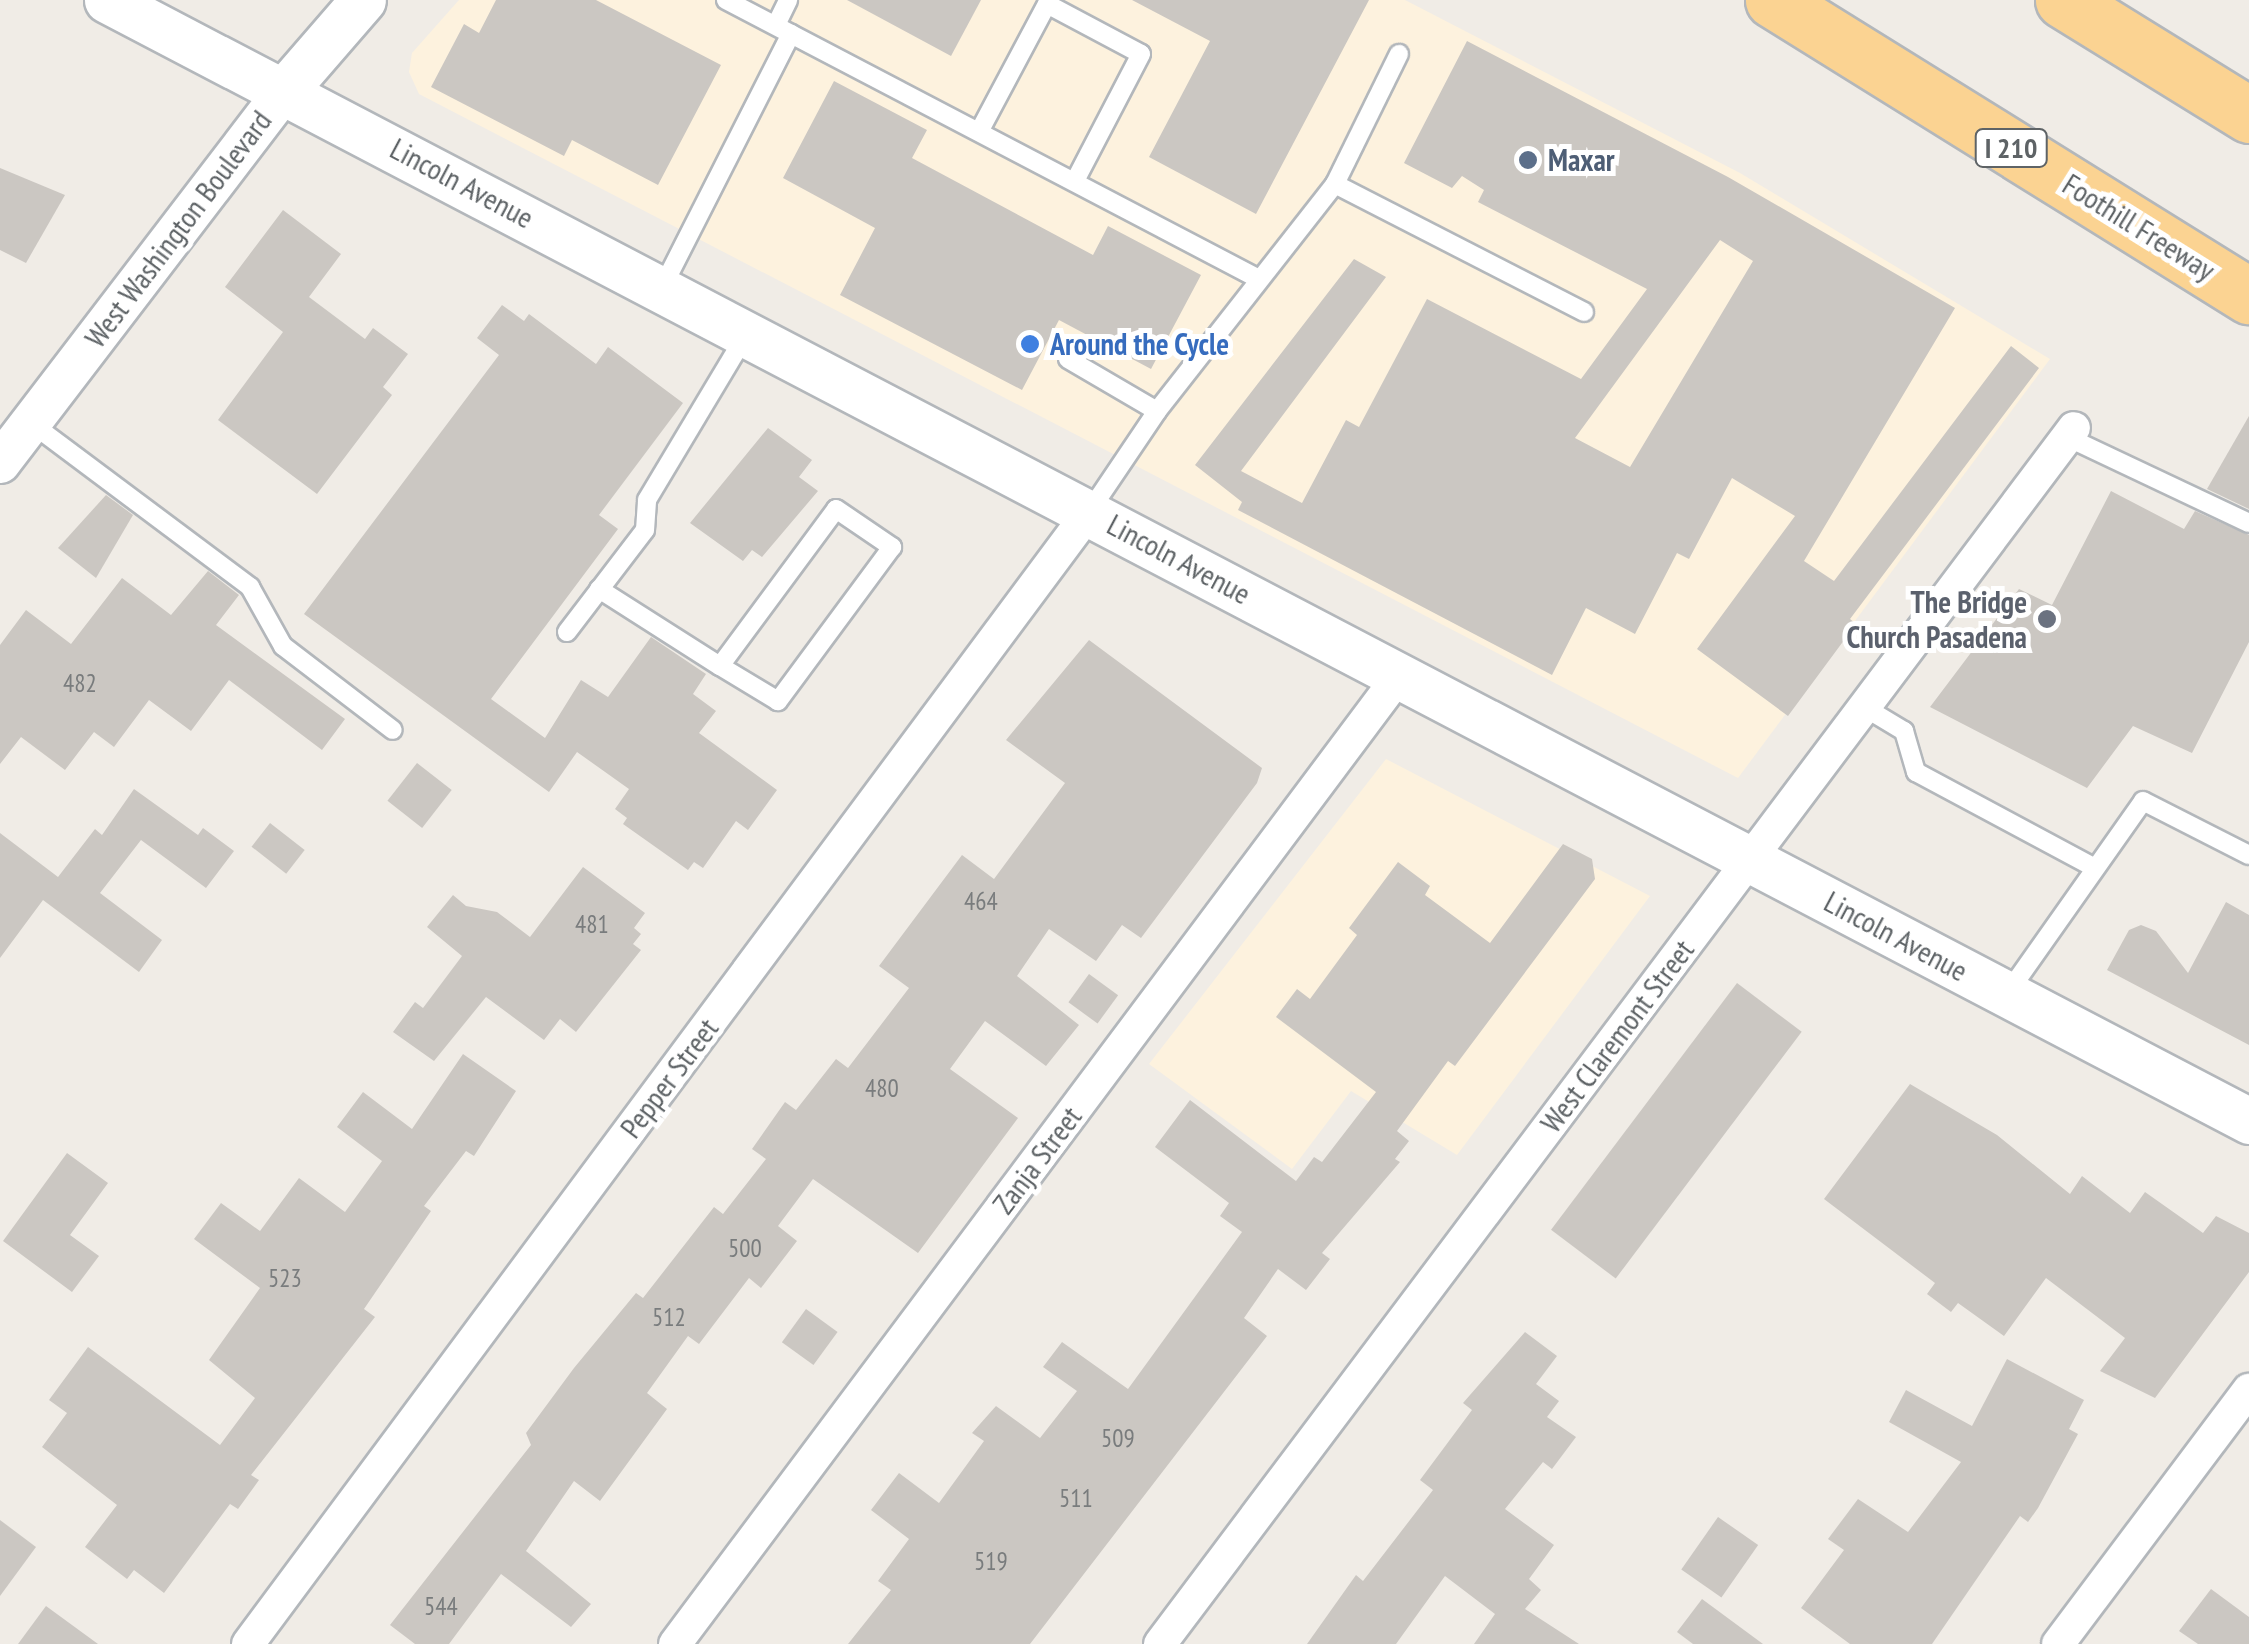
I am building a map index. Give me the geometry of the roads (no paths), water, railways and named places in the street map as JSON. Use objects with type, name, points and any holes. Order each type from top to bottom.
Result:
[{"type":"highway","name":"Foothill Freeway","points":[[1773,0],[2249,296]]},
{"type":"highway","points":[[2063,0],[2249,115]]},
{"type":"main road","name":"Lincoln Avenue","points":[[107,0],[2249,1121]]},
{"type":"main road","name":"West Washington Boulevard","points":[[285,90],[363,0]]},
{"type":"street","name":"West Washington Boulevard","points":[[0,464],[285,90]]},
{"type":"street","name":"West Claremont Street","points":[[1160,1644],[2071,432]]},
{"type":"street","name":"Pepper Street","points":[[248,1644],[1089,512]]},
{"type":"street","name":"Zanja Street","points":[[675,1644],[1400,676]]},
{"type":"street","points":[[2058,1644],[2249,1390]]},
{"type":"lane","points":[[726,0],[1076,179],[1259,279]]},
{"type":"lane","points":[[662,288],[783,30],[788,0]]},
{"type":"lane","points":[[980,130],[1047,4],[1141,54],[1076,179]]},
{"type":"lane","points":[[1089,512],[1157,411],[1335,184],[1399,54]]},
{"type":"lane","points":[[1335,184],[1584,312]]},
{"type":"lane","points":[[567,632],[644,530],[648,500],[747,332]]},
{"type":"lane","points":[[1068,359],[1157,411]]},
{"type":"lane","points":[[30,423],[250,587],[282,646],[393,730]]},
{"type":"lane","points":[[2071,432],[2249,524]]},
{"type":"lane","points":[[599,589],[720,666],[778,702],[892,547],[836,509],[720,666]]},
{"type":"lane","points":[[1864,707],[1904,731],[1916,772],[2095,868]]},
{"type":"lane","points":[[2006,994],[2143,800],[2249,855]]},
{"type":"place","name":"Maxar","points":[[1528,160]]},
{"type":"place","name":"Around the Cycle","points":[[1030,344]]},
{"type":"place","name":"The Bridge Church Pasadena","points":[[2047,619]]}]
